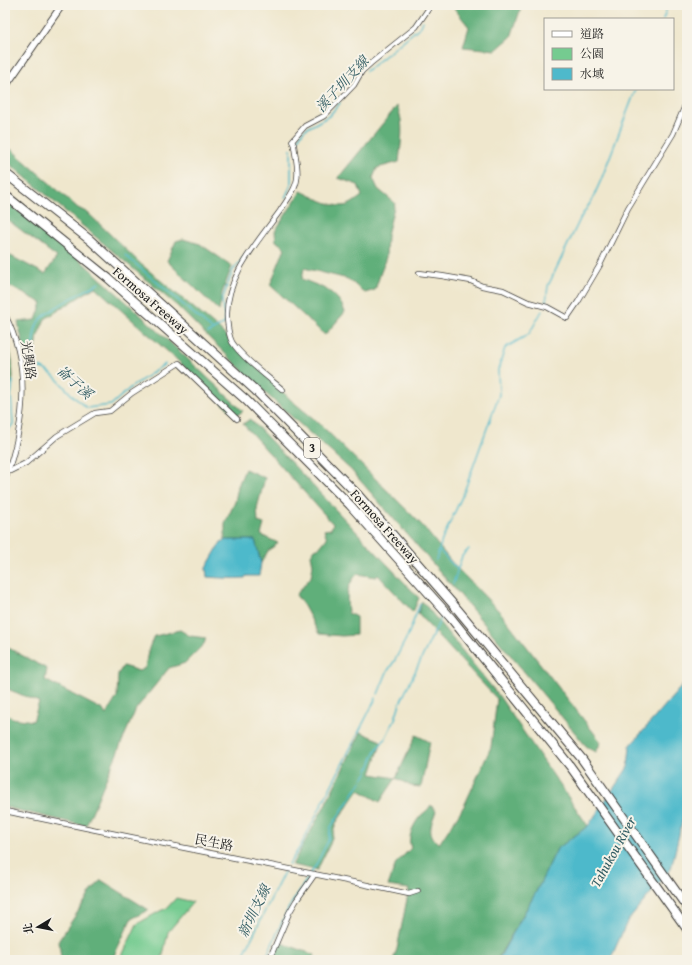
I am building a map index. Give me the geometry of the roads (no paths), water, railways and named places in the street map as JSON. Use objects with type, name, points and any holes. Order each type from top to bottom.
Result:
[{"type":"highway","name":"Formosa Freeway","points":[[5,173],[90,240],[254,390],[359,496],[458,610],[582,759],[687,907]]},
{"type":"highway","name":"Formosa Freeway","points":[[5,194],[108,278],[246,400],[350,505],[451,618],[570,766],[687,929]]},
{"type":"street","points":[[5,87],[62,5]]},
{"type":"street","points":[[283,390],[241,353],[233,343],[228,333],[227,306],[231,289],[242,265],[291,194],[298,179],[294,145],[292,141],[305,126],[324,116],[354,85],[362,71],[416,27],[431,5]]},
{"type":"street","points":[[419,274],[471,281],[482,286],[502,290],[528,302],[547,307],[567,318],[600,265],[628,208],[673,134],[687,101]]},
{"type":"street","name":"光興路","points":[[5,315],[12,328],[18,345],[22,373],[22,412],[17,440],[5,480]]},
{"type":"street","points":[[8,472],[26,463],[56,436],[96,413],[110,411],[132,393],[179,363],[237,419]]},
{"type":"street","name":"民生路","points":[[5,811],[410,894],[418,891]]},
{"type":"street","points":[[269,960],[289,913],[315,874]]},
{"type":"water","points":[[225,540],[255,540],[261,563],[259,576],[246,576],[245,578],[207,577],[206,568],[221,542]]},
{"type":"water","name":"Tahukou River","points":[[687,680],[687,801],[671,869],[627,922],[610,960],[498,960],[536,892],[557,849],[588,826],[628,767],[630,746]]},
{"type":"waterway","points":[[663,18],[668,5]]},
{"type":"waterway","name":"溪子圳支線","points":[[366,71],[421,26],[423,21]]},
{"type":"waterway","points":[[546,302],[548,286],[581,217],[592,200],[601,180],[636,90]]},
{"type":"waterway","name":"溪子圳支線","points":[[297,141],[304,130],[329,116],[340,103]]},
{"type":"waterway","name":"溪子圳支線","points":[[285,198],[291,185],[291,149]]},
{"type":"waterway","name":"崙子溪","points":[[125,255],[213,330]]},
{"type":"waterway","name":"溪子圳支線","points":[[208,333],[225,323],[222,300],[233,270],[246,255]]},
{"type":"waterway","name":"崙子溪","points":[[31,366],[35,330],[39,321],[50,311],[99,283]]},
{"type":"waterway","points":[[436,560],[442,540],[464,492],[499,395],[498,370],[505,348],[529,334],[542,311]]},
{"type":"waterway","name":"崙子溪","points":[[27,367],[41,368],[53,375],[87,408],[111,405],[130,388],[165,364]]},
{"type":"waterway","points":[[5,434],[13,424],[11,396],[13,381]]},
{"type":"waterway","points":[[453,584],[462,556],[469,549]]},
{"type":"waterway","points":[[439,550],[457,569]]},
{"type":"waterway","points":[[378,694],[387,672],[408,635],[420,604]]},
{"type":"waterway","points":[[265,960],[288,909],[316,865],[328,841],[331,827],[367,773],[376,750],[385,739],[395,719],[400,703],[443,614]]},
{"type":"waterway","points":[[289,864],[300,847],[376,698]]},
{"type":"waterway","name":"新圳支線","points":[[241,960],[285,870]]}]
